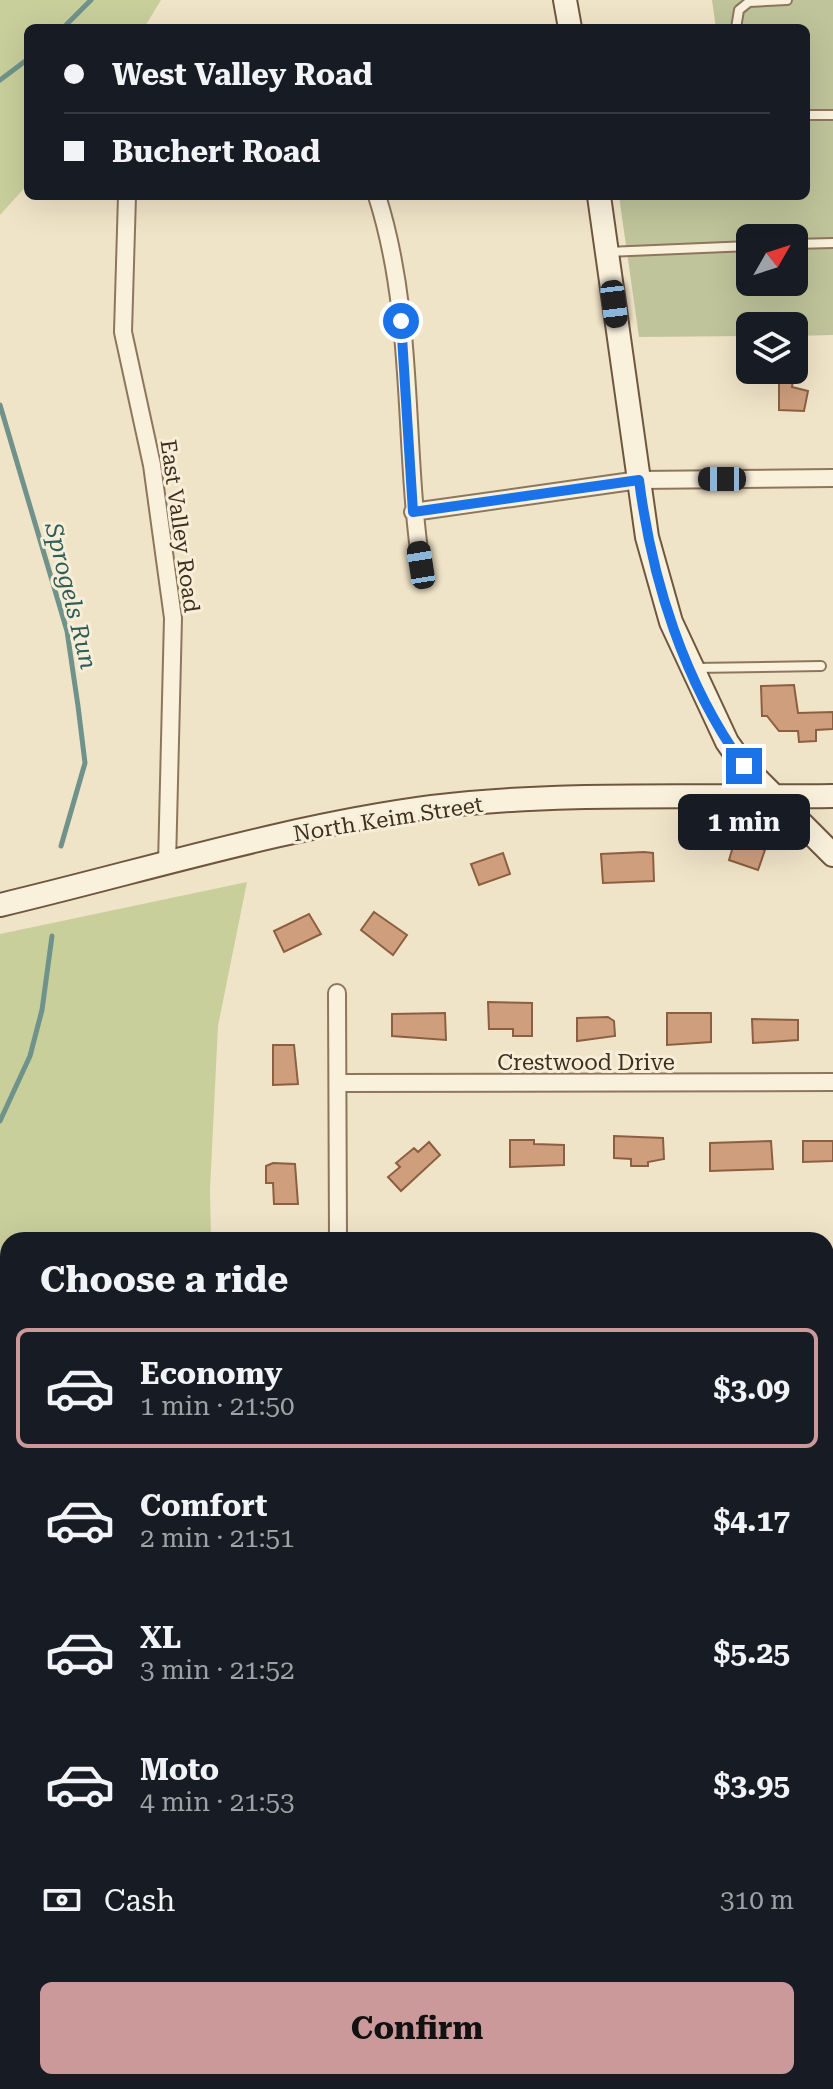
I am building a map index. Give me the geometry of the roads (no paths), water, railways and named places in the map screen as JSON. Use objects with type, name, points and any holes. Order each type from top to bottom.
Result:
[{"type":"street","points":[[565,0],[569,24]]},
{"type":"street","name":"East Valley Road","points":[[127,200],[123,332],[152,465],[173,618],[167,864]]},
{"type":"street","points":[[378,200],[391,240],[404,348],[413,512],[421,565]]},
{"type":"street","points":[[600,200],[639,480],[660,591],[691,668],[727,742],[775,797],[833,855]]},
{"type":"street","points":[[413,512],[639,480],[833,478]]},
{"type":"street","name":"North Keim Street","points":[[0,905],[358,819],[471,803],[833,796]]},
{"type":"street","points":[[337,993],[338,1232]]},
{"type":"street","name":"Crestwood Drive","points":[[339,1083],[833,1082]]},
{"type":"lane","points":[[737,24],[739,10],[749,2],[787,0]]},
{"type":"lane","points":[[810,115],[833,115]]},
{"type":"lane","points":[[808,244],[833,243]]},
{"type":"lane","points":[[607,252],[736,247]]},
{"type":"lane","points":[[691,668],[821,666]]},
{"type":"waterway","name":"Sprogels Run","points":[[67,24],[91,0]]},
{"type":"waterway","name":"Sprogels Run","points":[[0,80],[24,62]]},
{"type":"waterway","name":"Sprogels Run","points":[[0,405],[67,631],[78,706],[85,763],[61,846]]},
{"type":"waterway","name":"Sprogels Run","points":[[0,1121],[30,1056],[42,1010],[52,936]]}]
